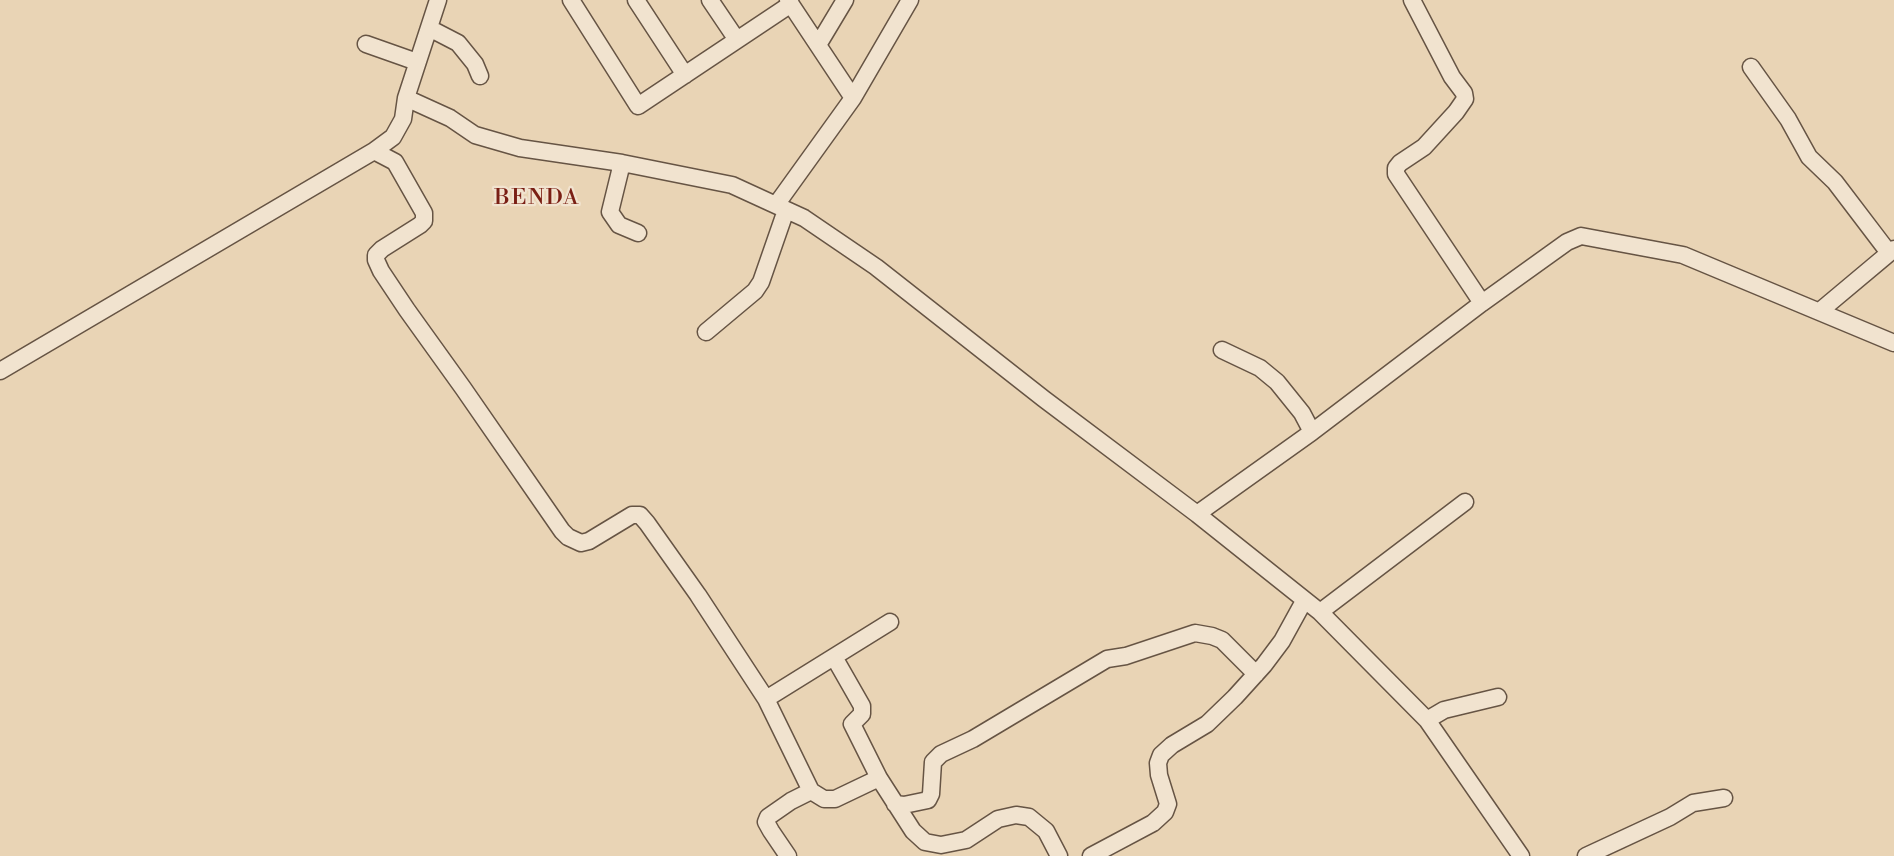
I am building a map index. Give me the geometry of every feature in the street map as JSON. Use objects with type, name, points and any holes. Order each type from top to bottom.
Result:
[{"type":"street","points":[[0,371],[374,151],[393,137],[403,119],[406,98],[438,0]]},
{"type":"street","points":[[571,0],[638,106],[789,2],[853,98]]},
{"type":"street","points":[[636,0],[685,75]]},
{"type":"street","points":[[710,0],[737,40]]},
{"type":"street","points":[[818,45],[845,0]]},
{"type":"street","points":[[706,332],[755,291],[760,282],[781,208],[853,98],[910,0]]},
{"type":"street","points":[[1412,0],[1452,77],[1464,93],[1465,99],[1424,147],[1396,168],[1396,174],[1482,303]]},
{"type":"street","points":[[429,28],[458,43],[475,64],[480,76]]},
{"type":"street","points":[[366,44],[417,62]]},
{"type":"street","points":[[1751,67],[1788,119],[1809,157],[1835,182],[1892,251],[1820,311]]},
{"type":"street","points":[[406,98],[450,118],[476,135],[520,148],[622,163],[732,185],[804,218],[876,267],[1044,399],[1197,514],[1320,612],[1426,720],[1521,856]]},
{"type":"street","points":[[374,151],[395,162],[399,167],[422,208],[424,217],[420,225],[379,251],[376,255],[377,263],[407,310],[562,531],[574,541],[581,543],[589,541],[632,514],[640,515],[698,595],[766,699],[811,791],[824,799],[835,799],[879,778]]},
{"type":"street","points":[[622,163],[610,212],[619,225],[638,233]]},
{"type":"street","points":[[1197,514],[1312,432],[1482,303],[1567,242],[1581,236],[1683,255],[1894,343]]},
{"type":"street","points":[[1222,350],[1260,368],[1277,382],[1302,414],[1312,432]]},
{"type":"street","points":[[1320,612],[1465,502]]},
{"type":"street","points":[[1091,856],[1154,823],[1165,812],[1168,804],[1158,763],[1161,755],[1172,745],[1207,724],[1256,674],[1282,641],[1304,601]]},
{"type":"street","points":[[766,699],[890,622]]},
{"type":"street","points":[[895,804],[904,805],[928,800],[931,794],[933,762],[941,754],[973,739],[1107,659],[1134,654],[1195,633],[1222,640],[1256,674]]},
{"type":"street","points":[[834,657],[862,706],[862,714],[852,724],[895,804],[913,831],[925,842],[941,845],[966,840],[998,819],[1016,815],[1029,817],[1046,831],[1059,856]]},
{"type":"street","points":[[1426,720],[1444,710],[1498,697]]},
{"type":"street","points":[[788,856],[766,822],[768,817],[791,801],[811,791]]},
{"type":"street","points":[[1586,856],[1670,817],[1693,803],[1724,798]]},
{"type":"district","name":"BENDA","points":[[537,199]]}]
